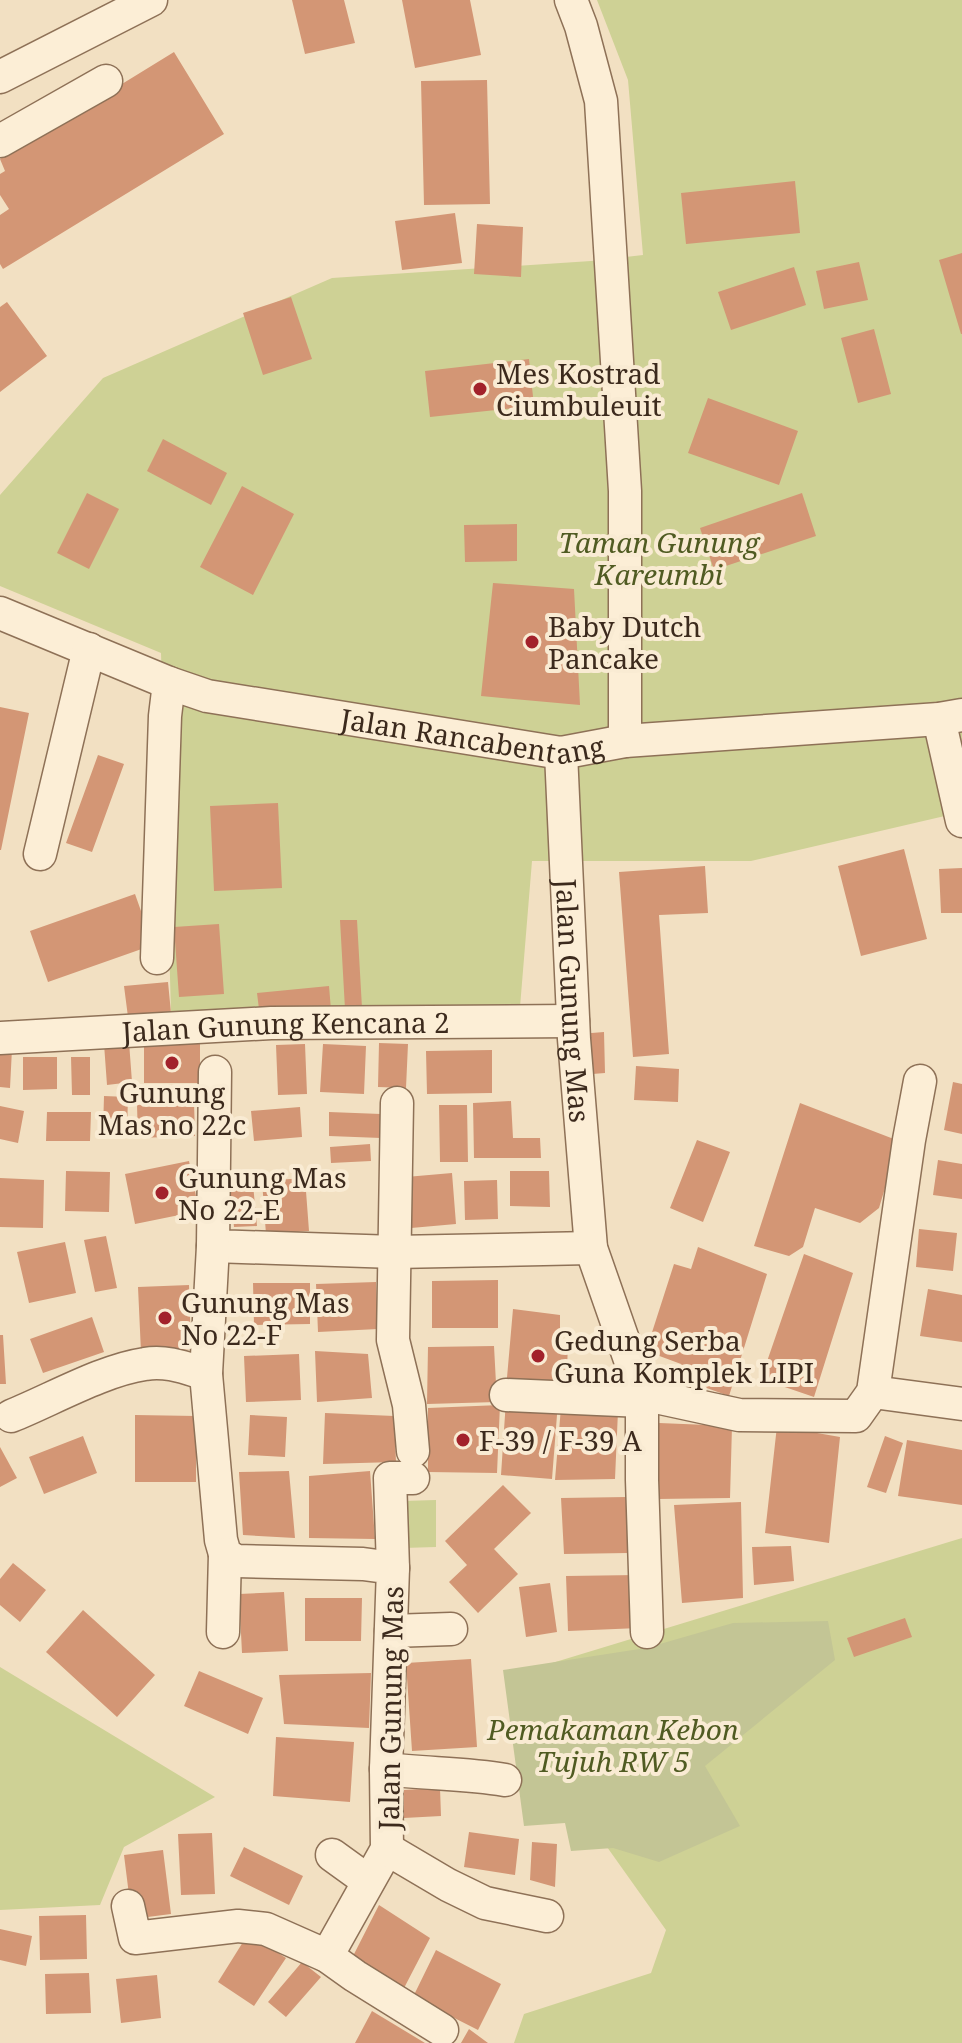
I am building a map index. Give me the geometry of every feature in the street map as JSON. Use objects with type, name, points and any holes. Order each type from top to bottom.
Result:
[{"type":"street","points":[[0,77],[151,0]]},
{"type":"street","points":[[571,0],[601,101],[625,491],[625,741]]},
{"type":"street","points":[[0,141],[106,81]]},
{"type":"street","name":"Jalan Rancabentang","points":[[0,613],[207,696],[561,753],[625,741],[951,717]]},
{"type":"street","points":[[40,854],[89,649]]},
{"type":"street","points":[[157,958],[165,716],[169,683]]},
{"type":"street","points":[[951,717],[962,821]]},
{"type":"street","name":"Jalan Gunung Mas","points":[[561,753],[573,1021],[591,1248],[642,1397],[647,1632]]},
{"type":"street","name":"Jalan Gunung Kencana 2","points":[[0,1038],[271,1023],[573,1021]]},
{"type":"street","points":[[215,1072],[213,1246],[206,1374],[221,1540],[225,1554],[223,1632]]},
{"type":"street","points":[[506,1395],[642,1397],[739,1415],[856,1416],[873,1392],[920,1081]]},
{"type":"street","name":"Jalan Gunung Mas","points":[[327,1956],[387,1849],[386,1769],[393,1568],[390,1478],[413,1464],[409,1405],[393,1340],[397,1103]]},
{"type":"street","points":[[213,1246],[395,1252],[591,1248]]},
{"type":"street","points":[[11,1416],[111,1374],[146,1363],[175,1364],[206,1374]]},
{"type":"street","points":[[873,1392],[962,1404]]},
{"type":"street","name":"Jalan Gunung Mas","points":[[225,1554],[236,1561],[363,1564],[393,1568]]},
{"type":"street","points":[[391,1631],[451,1629]]},
{"type":"street","points":[[386,1769],[505,1780]]},
{"type":"street","name":"Jalan Gunung Mas","points":[[387,1849],[485,1903],[547,1916]]},
{"type":"street","points":[[332,1855],[368,1881]]},
{"type":"street","points":[[128,1906],[135,1938],[249,1926],[266,1929],[327,1956],[442,2030]]},
{"type":"green space","name":"Taman Gunung Kareumbi","points":[[597,0],[962,0],[962,812],[751,861],[532,861],[520,1007],[171,1013],[161,653],[0,586],[0,495],[103,378],[332,278],[643,255],[628,80]]},
{"type":"green space","points":[[436,1500],[436,1547],[403,1548],[403,1501]]},
{"type":"green space","points":[[962,1538],[962,2043],[514,2043],[524,2014],[651,1973],[666,1930],[585,1816],[516,1674]]},
{"type":"green space","name":"Pemakaman Kebon Tujuh RW 5","points":[[828,1621],[835,1660],[705,1766],[740,1826],[659,1862],[613,1848],[571,1851],[565,1823],[524,1826],[503,1670],[646,1648],[733,1623]]},
{"type":"green space","points":[[0,1667],[215,1797],[124,1847],[100,1905],[0,1910]]},
{"type":"building","points":[[292,0],[344,0],[355,43],[305,54]]},
{"type":"building","points":[[402,0],[470,0],[481,55],[415,68]]},
{"type":"building","points":[[174,52],[224,134],[3,269],[0,264],[0,215],[9,209],[0,195],[0,174],[5,171],[0,159]]},
{"type":"building","points":[[487,80],[490,204],[424,205],[421,81]]},
{"type":"building","points":[[795,181],[800,233],[686,244],[681,193]]},
{"type":"building","points":[[455,213],[462,263],[402,270],[395,221]]},
{"type":"building","points":[[477,224],[523,227],[521,277],[474,274]]},
{"type":"building","points":[[962,253],[962,334],[961,334],[939,260]]},
{"type":"building","points":[[859,262],[868,300],[824,309],[816,271]]},
{"type":"building","points":[[794,267],[806,305],[731,330],[718,292]]},
{"type":"building","points":[[291,297],[312,359],[263,375],[243,313]]},
{"type":"building","points":[[7,302],[47,356],[0,392],[0,307]]},
{"type":"building","points":[[874,329],[891,394],[858,403],[841,338]]},
{"type":"building","name":"Mes Kostrad Ciumbuleuit","points":[[529,359],[534,406],[430,417],[425,371]]},
{"type":"building","points":[[708,398],[798,431],[779,485],[688,453]]},
{"type":"building","points":[[163,439],[227,473],[211,505],[147,471]]},
{"type":"building","points":[[242,486],[294,514],[253,595],[200,567]]},
{"type":"building","points":[[87,493],[119,509],[89,569],[57,553]]},
{"type":"building","points":[[802,493],[816,536],[714,570],[700,528]]},
{"type":"building","points":[[517,524],[517,561],[465,562],[464,525]]},
{"type":"building","name":"Baby Dutch Pancake","points":[[493,583],[574,589],[580,705],[481,696]]},
{"type":"building","points":[[0,707],[29,713],[1,850],[0,850]]},
{"type":"building","points":[[98,755],[124,764],[92,852],[66,843]]},
{"type":"building","points":[[278,803],[282,888],[214,891],[210,806]]},
{"type":"building","points":[[904,849],[927,939],[861,956],[838,866]]},
{"type":"building","points":[[705,866],[708,913],[659,915],[669,1054],[633,1057],[619,872]]},
{"type":"building","points":[[962,868],[962,913],[941,913],[939,869]]},
{"type":"building","points":[[135,894],[153,945],[48,982],[30,931]]},
{"type":"building","points":[[340,920],[357,920],[362,1008],[345,1009]]},
{"type":"building","points":[[219,924],[224,994],[179,997],[174,927]]},
{"type":"building","points":[[168,982],[171,1013],[128,1017],[124,986]]},
{"type":"building","points":[[329,986],[331,1010],[260,1017],[257,993]]},
{"type":"building","points":[[604,1032],[605,1073],[580,1075],[579,1034]]},
{"type":"building","points":[[129,1042],[132,1082],[107,1085],[104,1044]]},
{"type":"building","name":"Gunung Mas no 22c","points":[[144,1043],[200,1043],[200,1083],[144,1083]]},
{"type":"building","points":[[379,1043],[408,1044],[406,1088],[378,1087]]},
{"type":"building","points":[[305,1044],[307,1094],[278,1095],[276,1045]]},
{"type":"building","points":[[323,1044],[366,1046],[364,1094],[320,1092]]},
{"type":"building","points":[[0,1048],[12,1049],[10,1088],[0,1087]]},
{"type":"building","points":[[492,1050],[492,1093],[427,1094],[426,1051]]},
{"type":"building","points":[[23,1057],[57,1057],[57,1089],[23,1090]]},
{"type":"building","points":[[71,1057],[90,1057],[90,1095],[72,1095]]},
{"type":"building","points":[[636,1066],[679,1069],[678,1102],[634,1100]]},
{"type":"building","points":[[953,1082],[962,1084],[962,1134],[944,1130]]},
{"type":"building","points":[[104,1096],[128,1097],[127,1131],[103,1131]]},
{"type":"building","points":[[511,1101],[513,1138],[540,1138],[541,1158],[474,1158],[473,1103]]},
{"type":"building","points":[[194,1102],[195,1136],[138,1138],[137,1105]]},
{"type":"building","points":[[800,1103],[899,1141],[879,1208],[860,1223],[815,1208],[803,1247],[789,1256],[754,1246]]},
{"type":"building","points":[[439,1105],[467,1105],[468,1162],[440,1162]]},
{"type":"building","points":[[0,1106],[24,1111],[18,1143],[0,1139]]},
{"type":"building","points":[[300,1107],[302,1137],[254,1141],[251,1111]]},
{"type":"building","points":[[47,1112],[91,1112],[90,1141],[46,1141]]},
{"type":"building","points":[[329,1112],[381,1114],[381,1138],[329,1136]]},
{"type":"building","points":[[697,1140],[730,1152],[703,1222],[670,1208]]},
{"type":"building","points":[[370,1144],[371,1161],[331,1163],[330,1147]]},
{"type":"building","points":[[938,1160],[962,1164],[962,1199],[933,1195]]},
{"type":"building","name":"Gunung Mas No 22-E","points":[[189,1161],[199,1211],[135,1224],[125,1174]]},
{"type":"building","points":[[66,1171],[110,1172],[109,1212],[65,1211]]},
{"type":"building","points":[[510,1171],[549,1171],[550,1207],[510,1206]]},
{"type":"building","points":[[452,1173],[456,1224],[411,1228],[406,1177]]},
{"type":"building","points":[[252,1174],[257,1226],[234,1227],[229,1176]]},
{"type":"building","points":[[0,1178],[44,1180],[43,1228],[0,1227]]},
{"type":"building","points":[[305,1178],[309,1231],[266,1234],[262,1181]]},
{"type":"building","points":[[497,1180],[498,1219],[465,1220],[464,1181]]},
{"type":"building","points":[[919,1229],[957,1233],[953,1271],[916,1267]]},
{"type":"building","points":[[106,1236],[117,1288],[95,1292],[84,1240]]},
{"type":"building","points":[[65,1242],[76,1293],[29,1303],[17,1252]]},
{"type":"building","points":[[698,1247],[767,1274],[729,1396],[676,1377],[681,1364],[646,1351],[674,1264],[691,1269]]},
{"type":"building","points":[[804,1254],[853,1273],[814,1397],[761,1379]]},
{"type":"building","points":[[498,1280],[498,1328],[432,1328],[432,1281]]},
{"type":"building","points":[[376,1282],[378,1329],[318,1332],[316,1284]]},
{"type":"building","points":[[253,1283],[310,1283],[310,1324],[254,1325]]},
{"type":"building","name":"Gunung Mas No 22-F","points":[[189,1285],[191,1349],[141,1352],[138,1287]]},
{"type":"building","points":[[928,1289],[962,1295],[962,1342],[920,1336]]},
{"type":"building","name":"Gedung Serba Guna Komplek LIPI","points":[[513,1309],[560,1315],[560,1343],[568,1343],[567,1370],[559,1369],[559,1390],[506,1389]]},
{"type":"building","points":[[92,1317],[104,1352],[43,1373],[30,1339]]},
{"type":"building","points":[[0,1335],[3,1335],[6,1384],[0,1384]]},
{"type":"building","points":[[494,1346],[497,1402],[427,1404],[428,1347]]},
{"type":"building","points":[[315,1351],[368,1354],[372,1398],[317,1402]]},
{"type":"building","points":[[299,1354],[301,1400],[246,1402],[244,1356]]},
{"type":"building","points":[[506,1400],[558,1402],[552,1479],[501,1475]]},
{"type":"building","name":"F-39 / F-39 A","points":[[500,1405],[497,1473],[428,1472],[428,1408]]},
{"type":"building","points":[[561,1407],[618,1411],[615,1479],[555,1480]]},
{"type":"building","points":[[325,1413],[394,1416],[396,1462],[323,1464]]},
{"type":"building","points":[[135,1415],[196,1416],[196,1482],[135,1482]]},
{"type":"building","points":[[250,1415],[287,1417],[285,1457],[248,1455]]},
{"type":"building","points":[[659,1423],[732,1426],[730,1498],[657,1499]]},
{"type":"building","points":[[777,1426],[840,1437],[829,1543],[765,1533]]},
{"type":"building","points":[[83,1436],[97,1473],[44,1494],[29,1457]]},
{"type":"building","points":[[885,1436],[903,1443],[886,1493],[867,1487]]},
{"type":"building","points":[[907,1440],[962,1450],[962,1505],[898,1496]]},
{"type":"building","points":[[0,1447],[17,1478],[0,1487]]},
{"type":"building","points":[[289,1471],[295,1538],[243,1535],[239,1472]]},
{"type":"building","points":[[370,1471],[375,1539],[309,1538],[309,1476]]},
{"type":"building","points":[[503,1485],[531,1513],[494,1549],[518,1574],[478,1613],[449,1582],[467,1565],[445,1541]]},
{"type":"building","points":[[627,1497],[628,1553],[564,1554],[561,1498]]},
{"type":"building","points":[[741,1502],[743,1598],[682,1603],[674,1505]]},
{"type":"building","points":[[791,1546],[794,1581],[754,1585],[752,1547]]},
{"type":"building","points":[[13,1563],[46,1590],[20,1622],[0,1605],[0,1579]]},
{"type":"building","points":[[637,1575],[639,1628],[568,1631],[566,1576]]},
{"type":"building","points":[[550,1583],[557,1632],[526,1637],[519,1587]]},
{"type":"building","points":[[284,1592],[288,1651],[242,1653],[239,1594]]},
{"type":"building","points":[[305,1598],[362,1598],[361,1641],[305,1641]]},
{"type":"building","points":[[83,1610],[155,1675],[117,1717],[46,1652]]},
{"type":"building","points":[[905,1618],[912,1637],[854,1657],[847,1638]]},
{"type":"building","points":[[471,1659],[477,1747],[412,1751],[406,1663]]},
{"type":"building","points":[[199,1671],[263,1698],[248,1734],[184,1706]]},
{"type":"building","points":[[371,1673],[369,1728],[284,1724],[279,1675]]},
{"type":"building","points":[[276,1737],[354,1742],[350,1802],[273,1796]]},
{"type":"building","points":[[440,1788],[441,1816],[404,1818],[403,1790]]},
{"type":"building","points":[[469,1832],[519,1839],[515,1875],[464,1867]]},
{"type":"building","points":[[212,1833],[215,1894],[181,1895],[178,1834]]},
{"type":"building","points":[[532,1842],[557,1844],[555,1887],[530,1880]]},
{"type":"building","points":[[244,1847],[303,1876],[289,1905],[230,1876]]},
{"type":"building","points":[[163,1850],[171,1914],[132,1919],[124,1855]]},
{"type":"building","points":[[379,1905],[430,1938],[403,1990],[351,1960]]},
{"type":"building","points":[[86,1915],[87,1959],[40,1960],[39,1916]]},
{"type":"building","points":[[0,1929],[32,1936],[26,1966],[0,1960]]},
{"type":"building","points":[[248,1934],[286,1958],[254,2006],[218,1982]]},
{"type":"building","points":[[436,1950],[501,1984],[478,2030],[413,1997]]},
{"type":"building","points":[[302,1962],[321,1977],[286,2017],[268,2002]]},
{"type":"building","points":[[89,1973],[91,2013],[46,2014],[45,1974]]},
{"type":"building","points":[[157,1975],[161,2018],[121,2023],[116,1979]]},
{"type":"building","points":[[372,2011],[425,2043],[355,2043]]},
{"type":"building","points":[[469,2029],[488,2043],[461,2043]]},
{"type":"place","name":"Mes Kostrad Ciumbuleuit","points":[[480,389]]},
{"type":"place","name":"Baby Dutch Pancake","points":[[532,642]]},
{"type":"place","name":"Gunung Mas no 22c","points":[[172,1063]]},
{"type":"place","name":"Gunung Mas No 22-E","points":[[162,1193]]},
{"type":"place","name":"Gunung Mas No 22-F","points":[[165,1318]]},
{"type":"place","name":"Gedung Serba Guna Komplek LIPI","points":[[538,1356]]},
{"type":"place","name":"F-39 / F-39 A","points":[[463,1440]]}]
